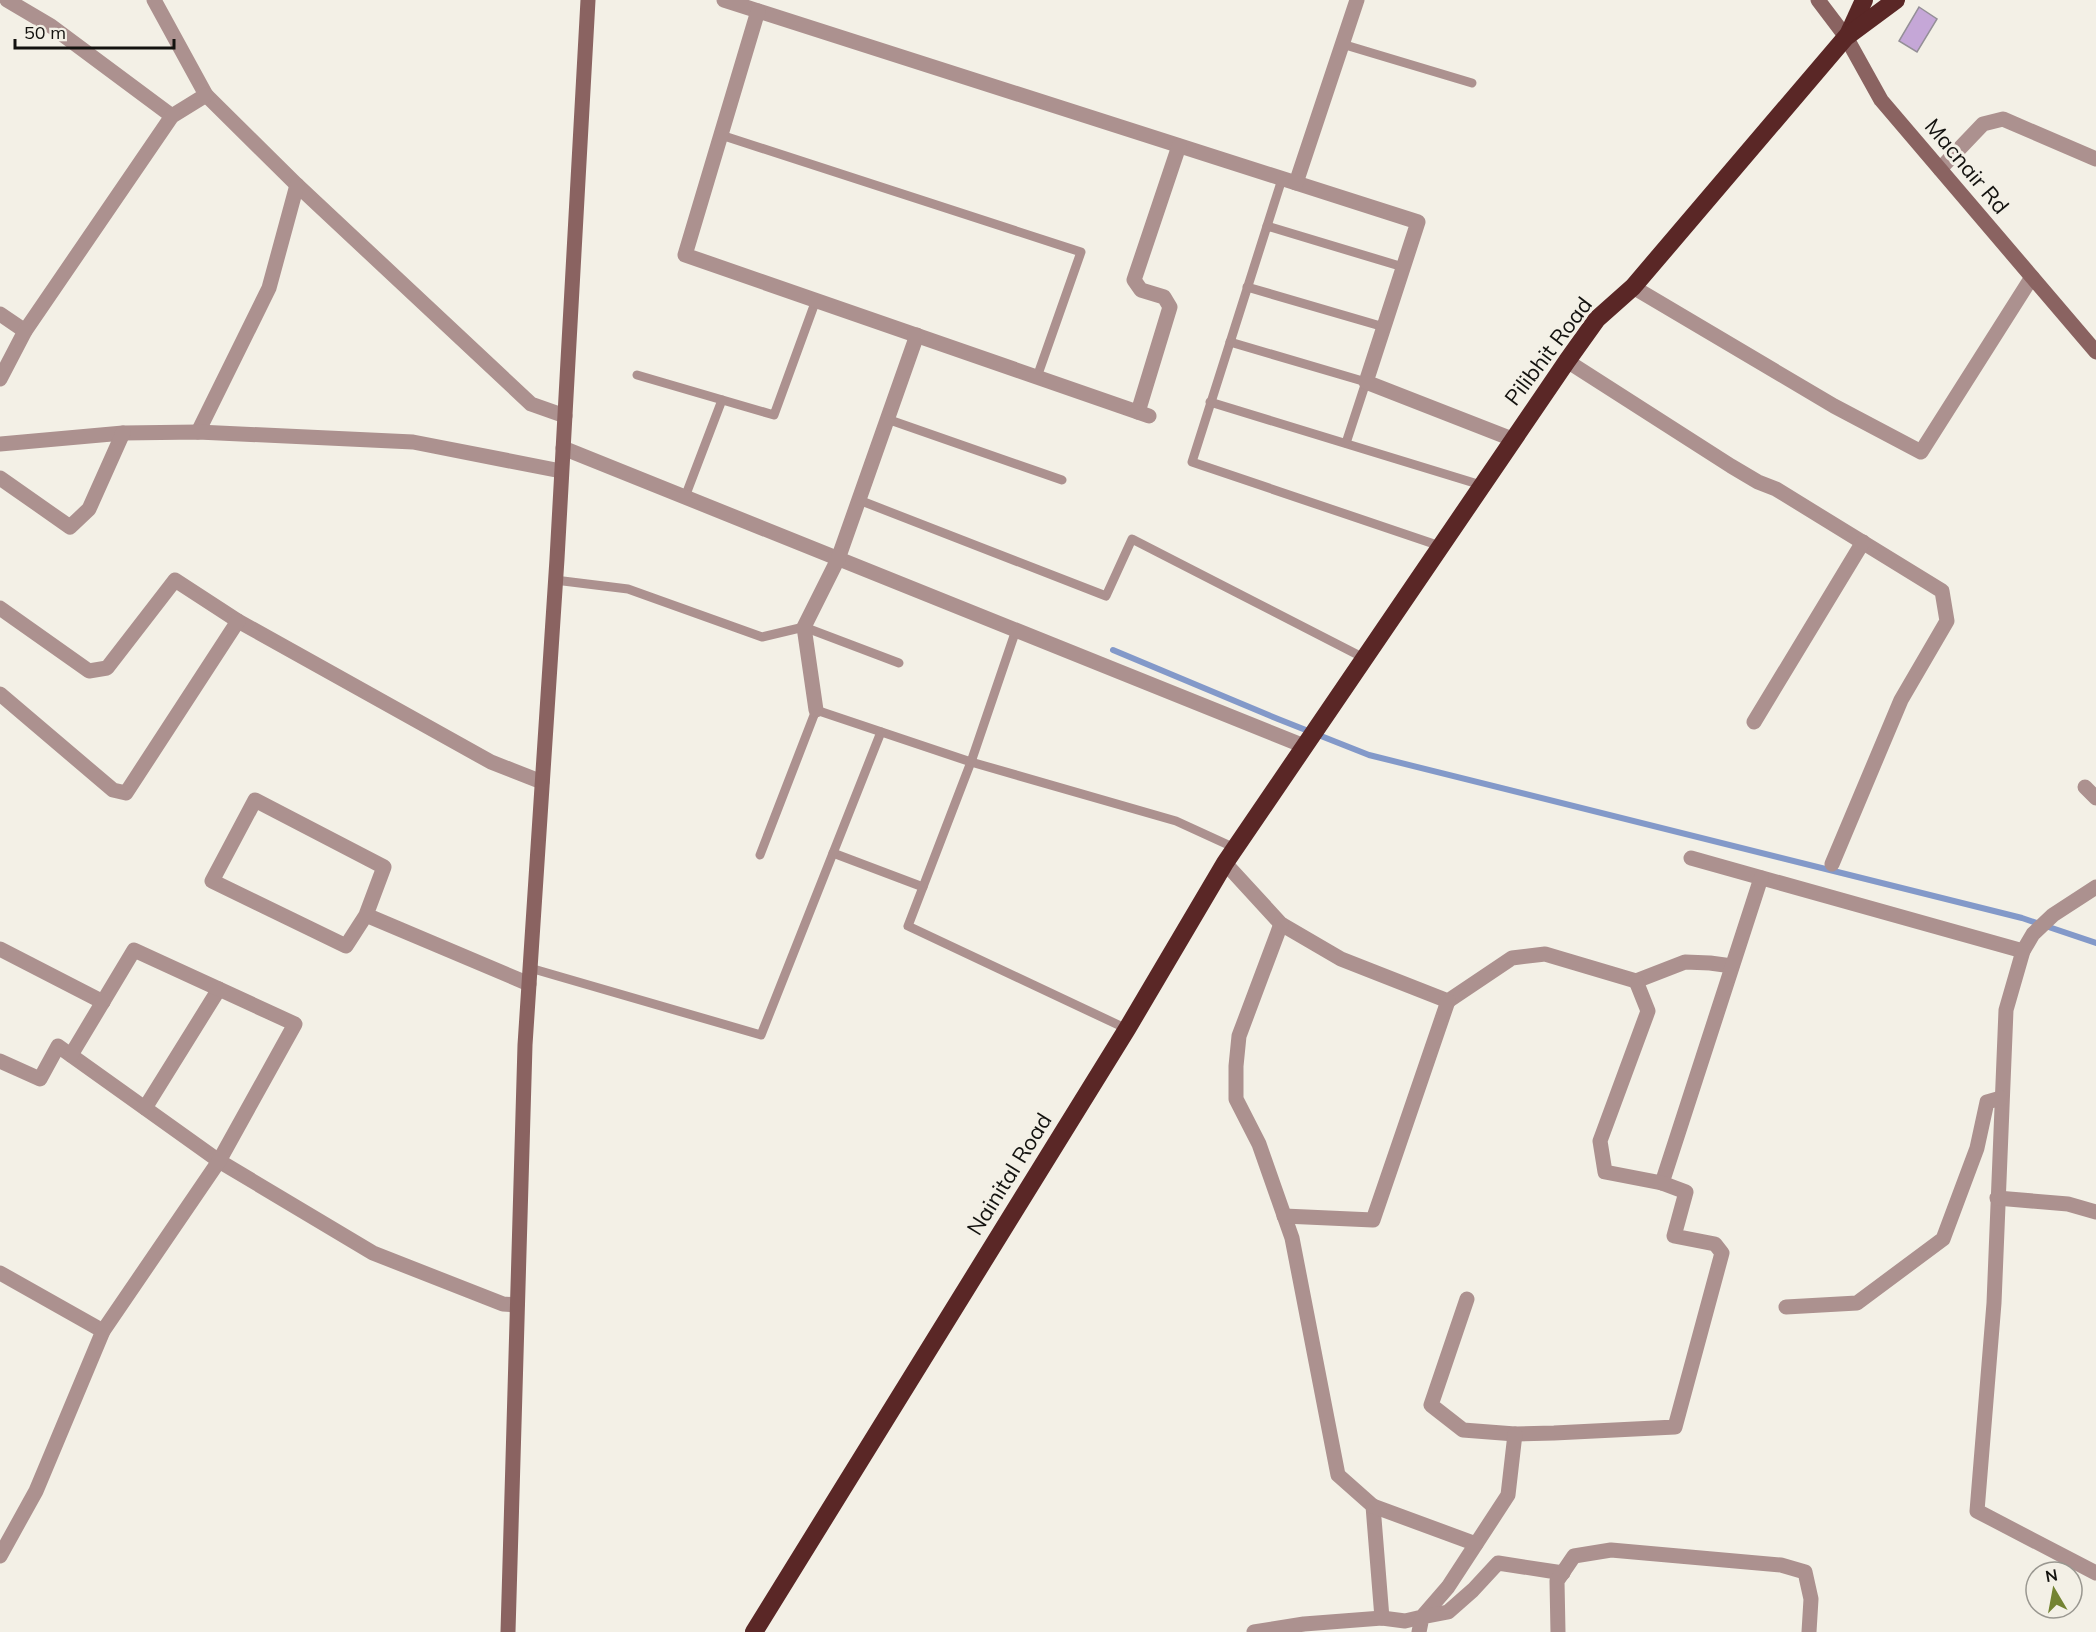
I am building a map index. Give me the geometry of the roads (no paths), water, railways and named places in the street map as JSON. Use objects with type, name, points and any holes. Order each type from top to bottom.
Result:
[{"type":"highway","points":[[1846,37],[1864,0]]},
{"type":"highway","name":"Pilibhit Road","points":[[1306,744],[1512,439],[1597,319],[1633,287],[1846,37],[1896,0]]},
{"type":"highway","name":"Nainital Road","points":[[754,1632],[1127,1029],[1225,863],[1306,744]]},
{"type":"main road","points":[[508,1632],[525,1045],[565,416],[588,0]]},
{"type":"main road","name":"Macnair Rd","points":[[1818,0],[1846,37],[1881,100],[2096,352]]},
{"type":"street","points":[[7,0],[51,26],[172,116]]},
{"type":"street","points":[[154,0],[206,95],[297,185],[531,404],[565,416]]},
{"type":"street","points":[[724,0],[1418,222],[1366,382],[1512,439]]},
{"type":"street","points":[[1289,181],[1357,0]]},
{"type":"street","points":[[758,11],[685,255],[1144,414],[1170,307],[1164,297],[1141,291],[1134,280],[1179,146]]},
{"type":"street","points":[[0,379],[26,331],[172,116],[206,95]]},
{"type":"street","points":[[1940,169],[1983,124],[2003,119],[2096,159]]},
{"type":"street","points":[[198,432],[269,288],[297,185]]},
{"type":"street","points":[[1633,287],[1834,406],[1921,452],[2032,277]]},
{"type":"street","points":[[0,314],[26,331]]},
{"type":"street","points":[[816,710],[804,627],[838,559],[917,335]]},
{"type":"street","points":[[1567,362],[1731,466],[1758,482],[1776,489],[1942,591],[1947,621],[1901,700],[1832,864]]},
{"type":"street","points":[[0,444],[123,434],[198,432],[413,442],[561,471]]},
{"type":"street","points":[[0,478],[70,527],[89,509],[123,434]]},
{"type":"street","points":[[563,448],[1306,744]]},
{"type":"street","points":[[1754,722],[1863,542]]},
{"type":"street","points":[[0,608],[89,671],[107,668],[175,580],[238,621],[490,762],[542,782]]},
{"type":"street","points":[[0,694],[113,790],[126,793],[238,621]]},
{"type":"street","points":[[255,800],[384,867],[366,915],[346,946],[212,881],[255,800]]},
{"type":"street","points":[[1691,858],[2023,951]]},
{"type":"street","points":[[1225,863],[1281,924],[1341,958],[1448,1001]]},
{"type":"street","points":[[1662,1183],[1761,878]]},
{"type":"street","points":[[2096,886],[2053,915],[2033,934],[2023,951],[2006,1010],[1994,1303],[1977,1511],[2096,1573]]},
{"type":"street","points":[[366,915],[529,984]]},
{"type":"street","points":[[1281,924],[1239,1036],[1236,1099],[1260,1143],[1292,1238],[1338,1475],[1373,1506],[1476,1544]]},
{"type":"street","points":[[0,949],[103,1002]]},
{"type":"street","points":[[0,1556],[36,1491],[103,1331],[219,1161],[295,1024],[134,950],[71,1055]]},
{"type":"street","points":[[1284,1216],[1373,1220],[1448,1001],[1512,958],[1545,954],[1636,981],[1685,962],[1732,966]]},
{"type":"street","points":[[1467,1299],[1431,1405],[1463,1430],[1515,1434],[1675,1427],[1722,1253],[1715,1244],[1674,1236],[1686,1192],[1662,1183],[1605,1172],[1600,1142],[1648,1011],[1636,981]]},
{"type":"street","points":[[145,1108],[219,990]]},
{"type":"street","points":[[0,1061],[40,1079],[58,1047],[219,1161],[373,1253],[503,1305],[517,1305]]},
{"type":"street","points":[[1785,1307],[1857,1303],[1942,1239],[1977,1148],[1987,1102],[2001,1098]]},
{"type":"street","points":[[1997,1198],[2067,1204],[2096,1212]]},
{"type":"street","points":[[0,1273],[103,1331]]},
{"type":"street","points":[[1420,1625],[1448,1587],[1508,1495],[1515,1434]]},
{"type":"street","points":[[1373,1506],[1382,1618]]},
{"type":"street","points":[[1558,1632],[1557,1581],[1574,1556],[1611,1550],[1781,1565],[1805,1572],[1811,1599],[1809,1632]]},
{"type":"street","points":[[1254,1632],[1382,1618],[1420,1625],[1448,1612],[1498,1563],[1563,1573]]},
{"type":"lane","points":[[1342,44],[1472,83]]},
{"type":"lane","points":[[721,135],[1082,252],[1037,377]]},
{"type":"lane","points":[[1289,181],[1267,226],[1192,462],[1440,546]]},
{"type":"lane","points":[[1267,226],[1403,267]]},
{"type":"lane","points":[[1247,287],[1384,327]]},
{"type":"lane","points":[[637,375],[774,415],[816,300]]},
{"type":"lane","points":[[1230,342],[1366,382],[1346,443]]},
{"type":"lane","points":[[685,497],[722,400]]},
{"type":"lane","points":[[1210,402],[1481,485]]},
{"type":"lane","points":[[887,419],[1062,480]]},
{"type":"lane","points":[[859,500],[1106,596],[1132,539],[1364,658]]},
{"type":"lane","points":[[555,580],[628,589],[762,637],[804,627],[899,663]]},
{"type":"lane","points":[[1016,630],[971,762],[908,926],[1127,1029]]},
{"type":"lane","points":[[760,855],[816,710],[971,762],[1176,821],[1235,848]]},
{"type":"lane","points":[[530,968],[761,1035],[881,732]]},
{"type":"lane","points":[[833,853],[923,887]]},
{"type":"waterway","points":[[1113,650],[1369,755],[2022,918],[2096,943]]}]
